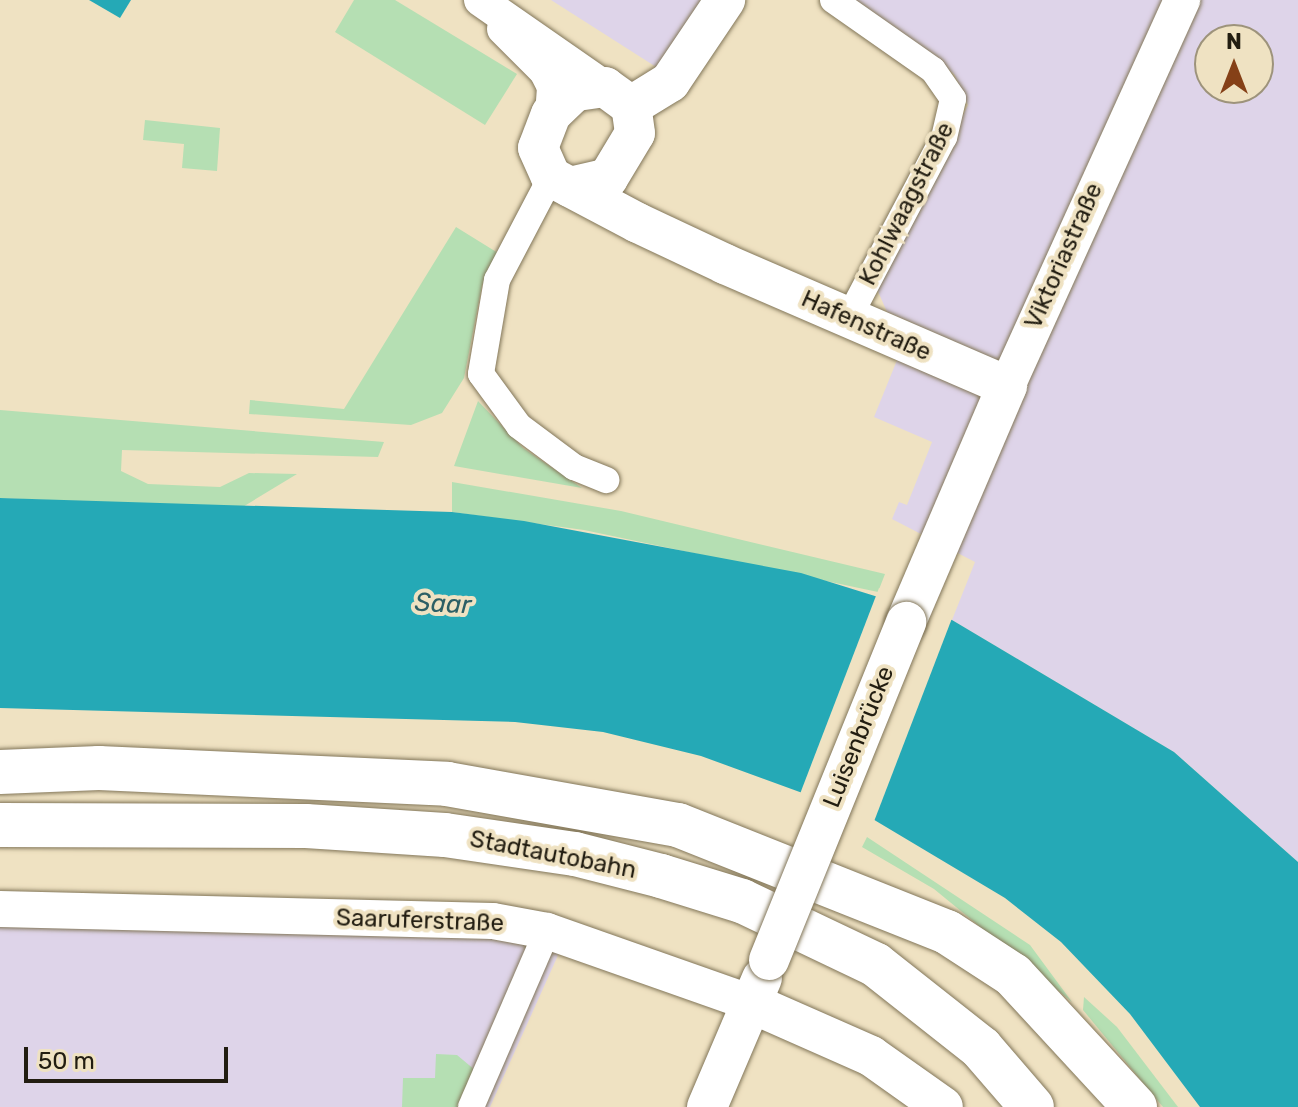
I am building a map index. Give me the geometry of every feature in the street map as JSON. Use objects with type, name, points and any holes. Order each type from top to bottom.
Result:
[{"type":"highway","points":[[0,772],[311,773],[562,800],[678,825],[947,932],[1013,975],[1135,1107]]},
{"type":"highway","name":"Stadtautobahn","points":[[0,825],[306,826],[445,835],[575,854],[661,876],[742,901],[876,965],[981,1048],[1032,1107]]},
{"type":"highway","points":[[866,898],[1014,1008],[1097,1107]]},
{"type":"main road","points":[[618,97],[635,133],[620,163],[591,186],[560,182],[538,148],[551,114],[575,91],[618,97],[670,82],[725,0]]},
{"type":"main road","name":"Viktoriastraße","points":[[951,514],[1182,0]]},
{"type":"main road","name":"Hafenstraße","points":[[620,163],[639,192],[725,264]]},
{"type":"main road","name":"Hafenstraße","points":[[560,182],[725,264],[1007,386]]},
{"type":"main road","name":"Luisenbrücke","points":[[707,1107],[951,514]]},
{"type":"main road","name":"Saaruferstraße","points":[[0,909],[493,921],[547,931],[751,1003],[871,1056],[943,1107]]},
{"type":"street","name":"Kohlwaagstraße","points":[[833,0],[933,70],[953,99],[944,137],[848,319]]},
{"type":"street","points":[[482,2],[618,97]]},
{"type":"street","points":[[482,2],[545,71],[553,87],[551,114]]},
{"type":"street","points":[[560,182],[497,280],[481,374],[519,426],[574,467],[607,480]]},
{"type":"street","points":[[471,1107],[547,931]]},
{"type":"shaded area","points":[[551,0],[710,0],[664,72]]},
{"type":"shaded area","points":[[853,0],[1298,0],[1298,862],[1174,752],[952,620],[975,562],[892,519],[899,502],[907,505],[932,442],[874,417],[912,323],[887,312],[877,289],[968,105],[954,74]]},
{"type":"shaded area","points":[[0,919],[497,936],[559,953],[490,1107],[0,1107]]},
{"type":"green space","points":[[354,0],[395,0],[517,74],[485,125],[335,32]]},
{"type":"green space","points":[[145,120],[220,128],[217,171],[182,168],[184,144],[143,140]]},
{"type":"green space","points":[[456,227],[498,253],[482,285],[464,378],[442,413],[411,425],[249,414],[250,400],[344,409]]},
{"type":"green space","points":[[478,401],[523,448],[582,488],[454,466]]},
{"type":"green space","points":[[0,410],[384,442],[378,457],[122,450],[121,471],[148,484],[220,487],[249,473],[297,474],[241,508],[0,498]]},
{"type":"green space","points":[[452,482],[621,511],[885,574],[878,592],[584,530],[452,512]]},
{"type":"green space","points":[[867,837],[1030,945],[1072,1002],[934,889],[862,847]]},
{"type":"green space","points":[[1084,997],[1117,1027],[1178,1107],[1163,1107],[1083,1010]]},
{"type":"green space","points":[[436,1054],[457,1055],[475,1070],[459,1107],[402,1107],[403,1078],[435,1078]]},
{"type":"water","points":[[89,0],[131,0],[120,18]]},
{"type":"water","name":"Saar","points":[[0,498],[452,512],[524,521],[801,573],[952,620],[1174,752],[1298,862],[1298,1107],[1200,1107],[1130,1014],[1061,942],[1005,898],[871,818],[701,756],[603,732],[515,722],[0,708]]},
{"type":"pier","points":[[879,588],[953,616],[874,822],[800,793]]}]
